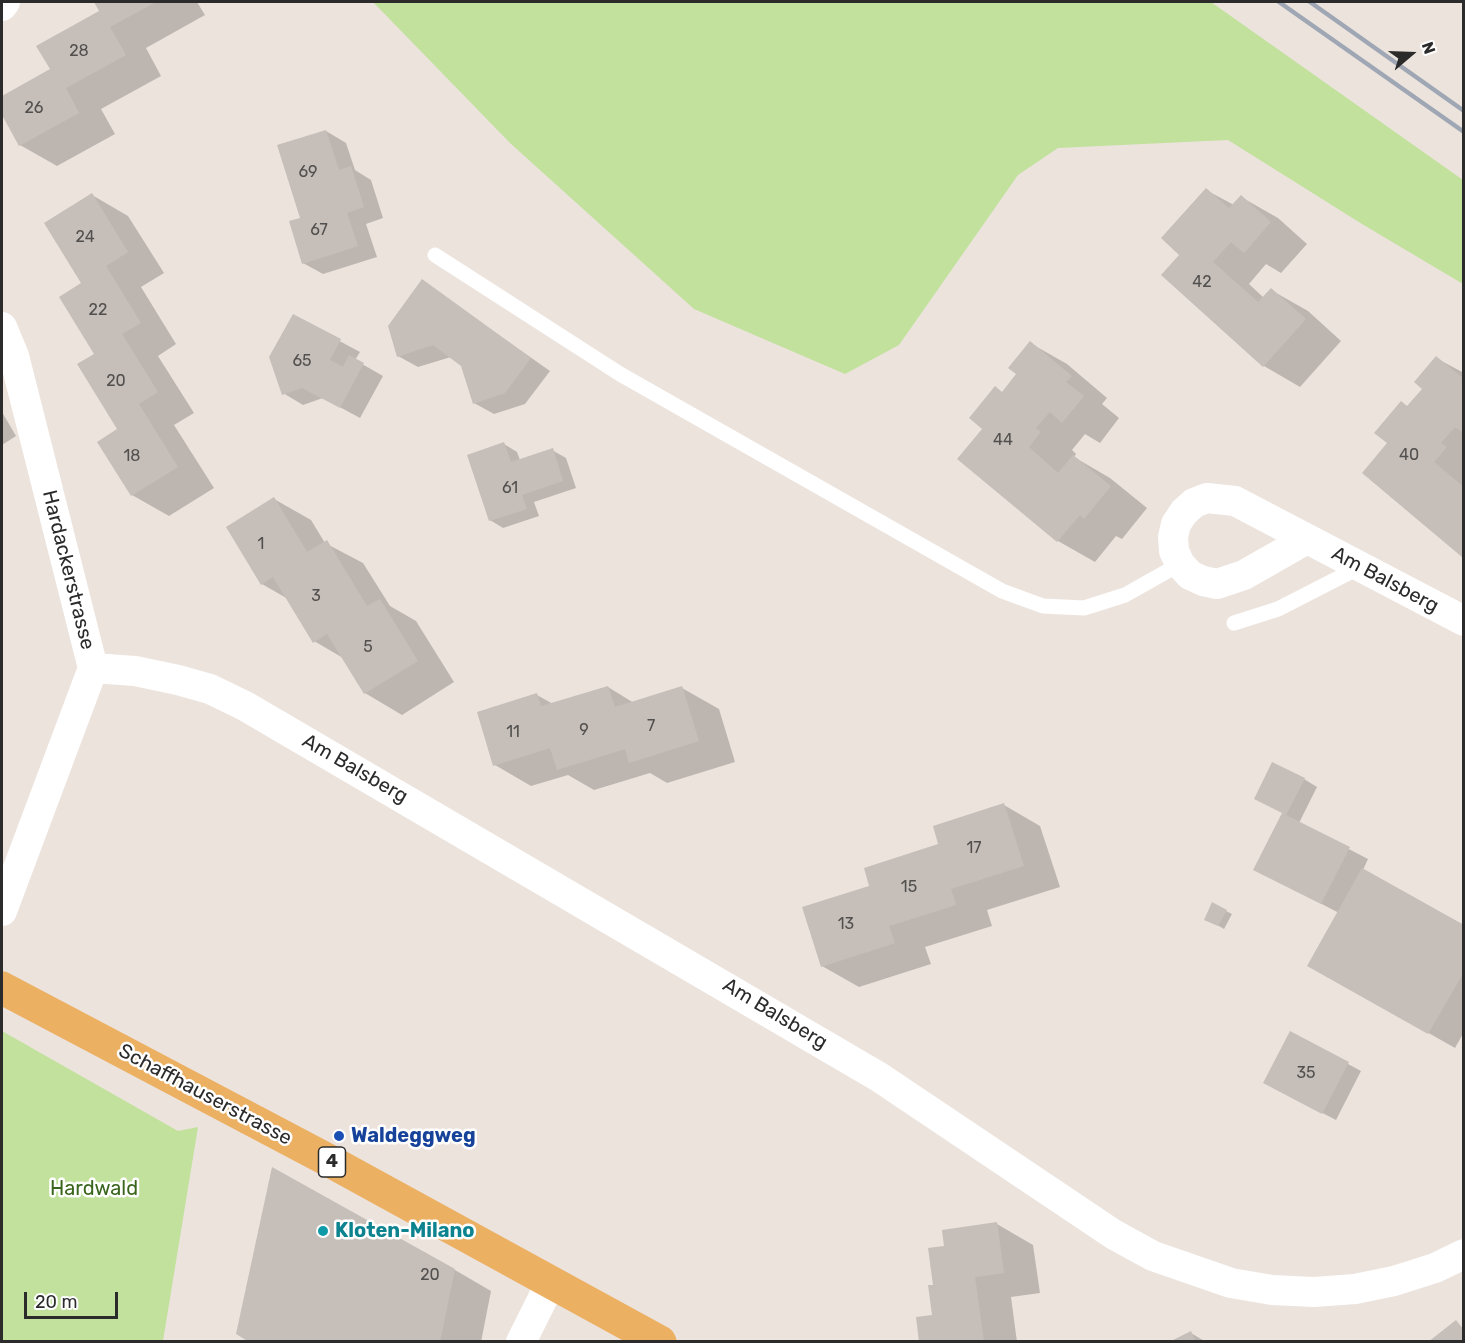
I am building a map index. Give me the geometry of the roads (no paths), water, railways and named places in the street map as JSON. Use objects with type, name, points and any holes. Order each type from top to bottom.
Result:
[{"type":"main road","name":"Schaffhauserstrasse","points":[[2,988],[318,1154],[660,1341]]},
{"type":"street","points":[[2,6],[5,2]]},
{"type":"street","name":"Hardackerstrasse","points":[[2,327],[14,356],[93,668],[2,911]]},
{"type":"street","name":"Am Balsberg","points":[[1307,539],[1244,575],[1217,584],[1190,575],[1180,564],[1173,537],[1176,524],[1184,512],[1207,498],[1235,501],[1464,621]]},
{"type":"street","name":"Am Balsberg","points":[[93,668],[135,670],[177,680],[210,689],[254,711],[879,1077],[1113,1234],[1153,1256],[1201,1275],[1231,1283],[1272,1290],[1314,1292],[1355,1290],[1394,1281],[1435,1268],[1464,1254]]},
{"type":"street","points":[[521,1341],[551,1282]]},
{"type":"lane","points":[[435,255],[620,374],[1002,591],[1043,606],[1084,608],[1125,595],[1180,564]]},
{"type":"lane","points":[[1234,623],[1278,609],[1360,567]]},
{"type":"railway","points":[[1279,2],[1464,132]]},
{"type":"railway","points":[[1310,2],[1464,111]]},
{"type":"place","name":"Waldeggweg","points":[[339,1136]]},
{"type":"place","name":"Kloten-Milano","points":[[323,1231]]},
{"type":"park label","name":"Hardwald","points":[[94,1189]]}]
